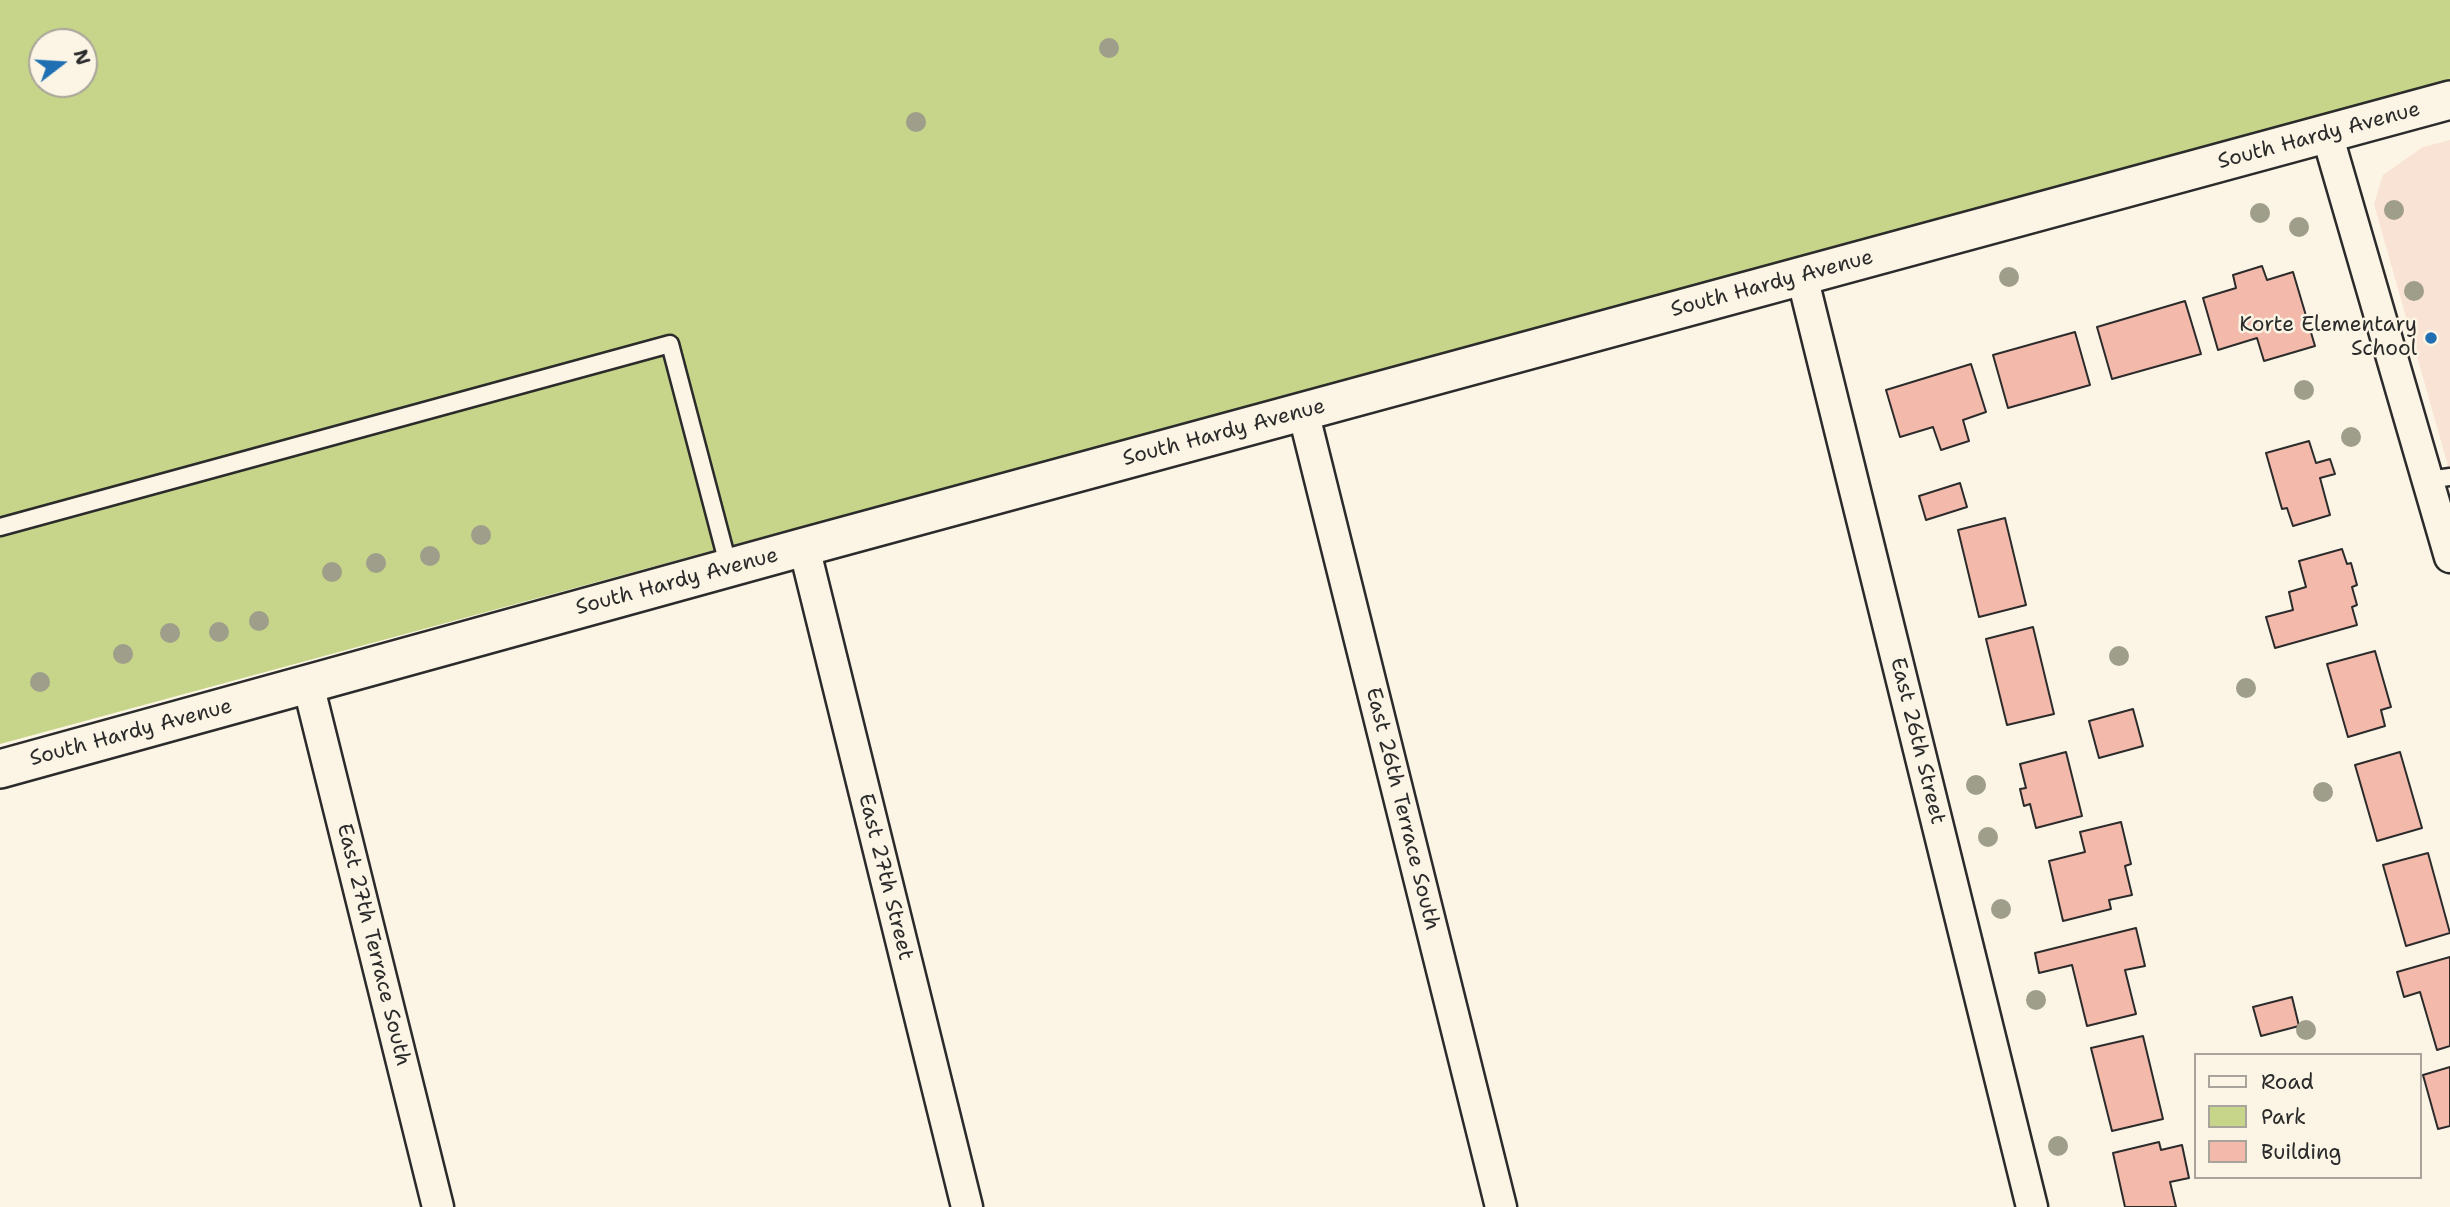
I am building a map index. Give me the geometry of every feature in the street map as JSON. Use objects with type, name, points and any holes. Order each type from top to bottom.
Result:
[{"type":"street","name":"South Hardy Avenue","points":[[0,769],[804,547],[2450,100]]},
{"type":"street","points":[[2327,134],[2439,478],[2450,557]]},
{"type":"street","name":"East 26th Street","points":[[1802,276],[2032,1207]]},
{"type":"street","name":"East 26th Terrace South","points":[[1303,411],[1501,1207]]},
{"type":"street","name":"East 27th Street","points":[[804,547],[967,1207]]},
{"type":"street","name":"East 27th Terrace South","points":[[309,684],[438,1207]]},
{"type":"lane","points":[[0,527],[670,344],[729,568]]},
{"type":"shaded area","name":"Korte Elementary School","points":[[2450,140],[2450,473],[2374,204],[2383,175],[2423,147]]},
{"type":"green space","points":[[0,0],[2450,0],[2450,79],[0,744]]},
{"type":"building","points":[[2262,266],[2267,280],[2293,272],[2315,346],[2264,361],[2257,338],[2218,350],[2203,298],[2236,288],[2233,275]]},
{"type":"building","points":[[2185,301],[2201,354],[2112,379],[2097,327]]},
{"type":"building","points":[[2075,332],[2090,385],[2008,408],[1993,355]]},
{"type":"building","points":[[1971,364],[1986,412],[1963,420],[1969,441],[1941,450],[1933,427],[1900,437],[1886,390]]},
{"type":"building","points":[[2309,441],[2316,463],[2330,459],[2335,474],[2320,478],[2330,515],[2293,526],[2287,508],[2282,509],[2266,453]]},
{"type":"building","points":[[1960,483],[1967,507],[1926,520],[1919,496]]},
{"type":"building","points":[[2005,518],[2026,605],[1979,617],[1958,530]]},
{"type":"building","points":[[2342,549],[2347,564],[2351,563],[2357,585],[2352,587],[2357,605],[2352,607],[2357,625],[2275,648],[2266,617],[2293,610],[2289,592],[2306,587],[2299,561]]},
{"type":"building","points":[[2033,627],[2054,714],[2007,725],[1986,639]]},
{"type":"building","points":[[2375,651],[2391,707],[2381,710],[2385,726],[2348,737],[2327,664]]},
{"type":"building","points":[[2133,709],[2143,746],[2099,758],[2089,721]]},
{"type":"building","points":[[2066,752],[2082,816],[2036,828],[2030,804],[2024,806],[2020,789],[2026,788],[2020,764]]},
{"type":"building","points":[[2400,752],[2422,828],[2377,841],[2355,765]]},
{"type":"building","points":[[2121,822],[2131,864],[2125,866],[2132,895],[2109,900],[2111,909],[2063,921],[2049,861],[2085,852],[2080,832]]},
{"type":"building","points":[[2428,853],[2450,933],[2406,946],[2383,865]]},
{"type":"building","points":[[2136,928],[2145,966],[2125,970],[2136,1014],[2087,1026],[2072,965],[2039,973],[2035,953]]},
{"type":"building","points":[[2450,957],[2450,1046],[2437,1050],[2420,992],[2404,997],[2397,972]]},
{"type":"building","points":[[2292,997],[2299,1026],[2261,1036],[2253,1007]]},
{"type":"building","points":[[2143,1036],[2163,1119],[2112,1131],[2091,1048]]},
{"type":"building","points":[[2450,1067],[2450,1126],[2438,1129],[2423,1075]]},
{"type":"building","points":[[2159,1142],[2161,1150],[2182,1145],[2189,1178],[2170,1182],[2176,1207],[2125,1207],[2113,1153]]},
{"type":"place","name":"Korte Elementary School","points":[[2431,338]]}]
